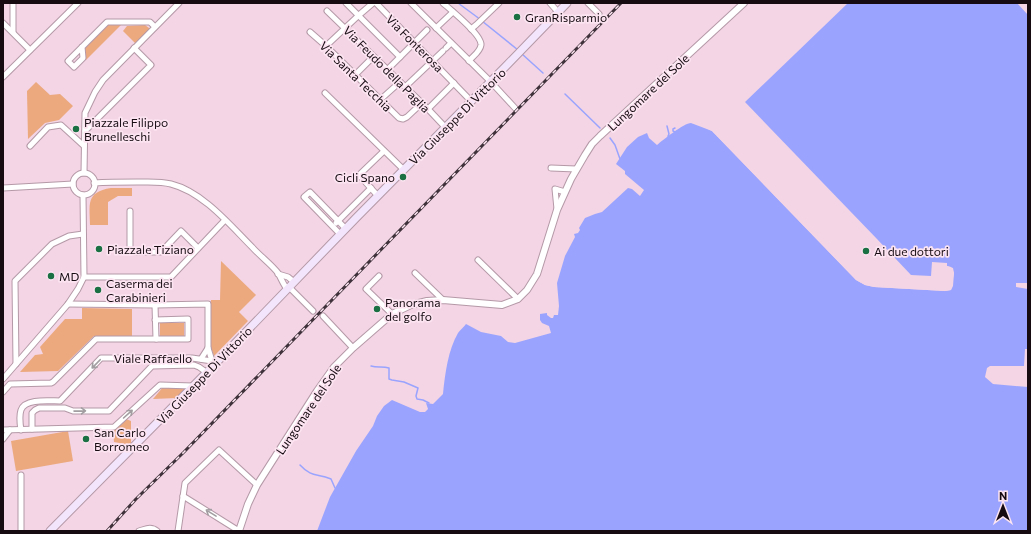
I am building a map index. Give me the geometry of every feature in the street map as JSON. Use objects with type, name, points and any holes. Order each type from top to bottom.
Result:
[{"type":"main road","name":"Via Giuseppe Di Vittorio","points":[[50,531],[567,3]]},
{"type":"street","points":[[13,3],[13,32]]},
{"type":"street","points":[[3,77],[78,3]]},
{"type":"street","points":[[84,173],[85,113],[95,92],[103,80],[179,3]]},
{"type":"street","points":[[346,3],[400,57]]},
{"type":"street","points":[[351,8],[356,3]]},
{"type":"street","points":[[326,46],[373,3]]},
{"type":"street","name":"Via Fonterosa","points":[[376,3],[471,101]]},
{"type":"street","points":[[411,3],[515,108]]},
{"type":"street","points":[[442,3],[471,29],[480,41],[481,46],[478,52],[469,61]]},
{"type":"street","points":[[471,29],[499,3]]},
{"type":"street","points":[[550,3],[558,12]]},
{"type":"street","points":[[588,3],[599,14]]},
{"type":"street","name":"Lungomare del Sole","points":[[239,531],[248,504],[257,485],[334,367],[353,348],[392,314],[411,305],[427,301],[443,300],[502,305],[518,299],[527,290],[537,274],[564,192],[576,169],[592,144],[744,3]]},
{"type":"street","name":"Via Feudo della Paglia","points":[[327,11],[445,127]]},
{"type":"street","points":[[436,28],[453,12]]},
{"type":"street","points":[[82,47],[107,22],[150,22],[155,27]]},
{"type":"street","points":[[3,23],[30,50]]},
{"type":"street","points":[[387,70],[427,30]]},
{"type":"street","name":"Via Santa Tecchia","points":[[310,32],[399,118],[403,119],[422,103]]},
{"type":"street","points":[[405,87],[451,43]]},
{"type":"street","points":[[85,131],[151,65],[134,48]]},
{"type":"street","points":[[355,74],[373,56]]},
{"type":"street","points":[[381,99],[400,82]]},
{"type":"street","points":[[428,109],[454,83]]},
{"type":"street","points":[[325,92],[404,170]]},
{"type":"street","points":[[30,146],[48,127],[61,125],[84,146]]},
{"type":"street","points":[[378,196],[359,175],[384,151]]},
{"type":"street","points":[[551,168],[576,169]]},
{"type":"street","points":[[84,173],[94,179],[94,183],[92,191],[86,194],[80,194],[76,191],[73,184],[76,176],[84,173]]},
{"type":"street","points":[[94,183],[150,182],[171,184],[190,191],[202,199],[225,220],[278,274],[282,282],[290,286],[313,311]]},
{"type":"street","points":[[3,188],[73,184]]},
{"type":"street","points":[[3,192],[9,188]]},
{"type":"street","points":[[332,227],[371,188]]},
{"type":"street","name":"Lungomare del Sole","points":[[557,210],[555,189],[564,192]]},
{"type":"street","points":[[340,234],[304,198],[310,192],[346,229]]},
{"type":"street","points":[[3,379],[68,304],[84,277],[83,194]]},
{"type":"street","points":[[130,211],[130,249],[132,251],[161,252],[181,231],[198,248]]},
{"type":"street","points":[[84,277],[171,276],[225,220]]},
{"type":"street","points":[[16,364],[14,281],[52,244],[69,236],[84,234]]},
{"type":"street","points":[[478,260],[518,299]]},
{"type":"street","points":[[278,274],[288,278],[290,286]]},
{"type":"street","points":[[415,274],[443,300]]},
{"type":"street","points":[[379,276],[366,289],[392,314]]},
{"type":"street","points":[[68,304],[208,304],[208,348],[214,363]]},
{"type":"street","points":[[155,305],[156,339]]},
{"type":"street","points":[[323,316],[353,348]]},
{"type":"street","points":[[3,392],[10,384],[53,382],[96,339],[188,339],[188,319],[155,320]]},
{"type":"street","points":[[201,359],[208,348]]},
{"type":"street","name":"Viale Raffaello","points":[[60,401],[101,358],[192,358],[214,363]]},
{"type":"street","name":"Viale Raffaello","points":[[32,429],[32,413],[39,408],[65,408],[73,412],[109,411],[152,366],[194,365],[206,372]]},
{"type":"street","points":[[3,430],[114,427],[160,385],[193,386]]},
{"type":"street","points":[[20,430],[20,411],[27,403],[33,401],[60,401],[60,408]]},
{"type":"street","points":[[3,439],[10,430]]},
{"type":"street","points":[[178,531],[185,483],[219,450],[257,485]]},
{"type":"street","points":[[20,531],[21,475]]},
{"type":"street","points":[[183,496],[239,531]]},
{"type":"street","points":[[139,531],[150,528],[157,531]]},
{"type":"shaded area","points":[[108,25],[121,25],[86,60],[85,48]]},
{"type":"shaded area","points":[[145,25],[149,28],[149,31],[136,44],[123,31],[127,26]]},
{"type":"shaded area","points":[[36,82],[50,95],[60,94],[73,106],[59,120],[45,123],[28,139],[27,91]]},
{"type":"shaded area","points":[[111,188],[132,188],[132,196],[118,196],[108,202],[108,225],[90,225],[90,206],[93,196],[103,190]]},
{"type":"shaded area","points":[[221,261],[256,295],[239,312],[248,321],[214,356],[211,348],[211,300],[220,300]]},
{"type":"shaded area","points":[[82,308],[132,309],[132,336],[94,336],[58,371],[20,372],[35,355],[43,354],[40,347],[65,319],[82,319]]},
{"type":"shaded area","points":[[160,323],[184,323],[184,336],[160,336]]},
{"type":"shaded area","points":[[163,387],[188,388],[177,398],[153,399]]},
{"type":"shaded area","points":[[126,419],[131,421],[131,445],[114,442],[113,431]]},
{"type":"shaded area","points":[[68,431],[73,461],[16,471],[11,441]]},
{"type":"water","points":[[848,3],[1017,3],[1028,15],[1028,283],[1016,283],[1016,287],[1028,289],[1028,349],[1025,349],[1024,366],[990,366],[987,368],[985,377],[993,384],[1028,387],[1028,531],[317,531],[330,497],[384,406],[392,400],[420,412],[425,412],[428,409],[426,403],[433,404],[443,394],[449,354],[458,333],[466,324],[481,332],[501,336],[508,342],[515,343],[551,333],[549,326],[542,323],[540,320],[540,314],[547,313],[547,315],[551,318],[553,318],[554,315],[558,315],[559,306],[557,283],[565,256],[575,237],[574,234],[578,233],[580,230],[579,228],[585,218],[602,212],[628,188],[632,189],[640,196],[644,190],[625,174],[625,171],[616,164],[627,147],[638,137],[647,133],[649,138],[657,145],[674,132],[691,123],[712,131],[856,280],[865,285],[874,287],[945,291],[951,290],[954,273],[951,267],[947,266],[947,263],[932,262],[931,276],[911,275],[745,102]]},
{"type":"pier","points":[[690,121],[713,129],[857,279],[874,285],[945,289],[950,288],[951,285],[952,273],[951,269],[946,267],[947,266],[953,268],[954,273],[953,286],[951,290],[945,291],[874,287],[865,285],[856,280],[712,131],[691,123],[692,122]]},
{"type":"waterway","points":[[458,3],[518,50]]},
{"type":"waterway","points":[[522,54],[543,73]]},
{"type":"waterway","points":[[565,94],[600,128]]},
{"type":"waterway","points":[[667,126],[668,136]]},
{"type":"waterway","points":[[675,128],[673,131],[675,132]]},
{"type":"waterway","points":[[610,138],[615,145],[620,159]]},
{"type":"waterway","points":[[371,366],[389,368],[389,379],[404,382],[418,388],[416,396],[417,399],[429,403]]},
{"type":"waterway","points":[[300,465],[311,474],[331,479],[335,488]]},
{"type":"railway","points":[[107,531],[136,499],[184,452],[621,3]]},
{"type":"place","name":"GranRisparmio","points":[[517,17]]},
{"type":"place","name":"Piazzale Filippo Brunelleschi","points":[[76,129]]},
{"type":"place","name":"Cicli Spano","points":[[403,177]]},
{"type":"place","name":"Piazzale Tiziano","points":[[99,249]]},
{"type":"place","name":"Ai due dottori","points":[[866,251]]},
{"type":"place","name":"MD","points":[[51,276]]},
{"type":"place","name":"Caserma dei Carabinieri","points":[[98,290]]},
{"type":"place","name":"Panorama del golfo","points":[[377,309]]},
{"type":"place","name":"San Carlo Borromeo","points":[[86,439]]}]
